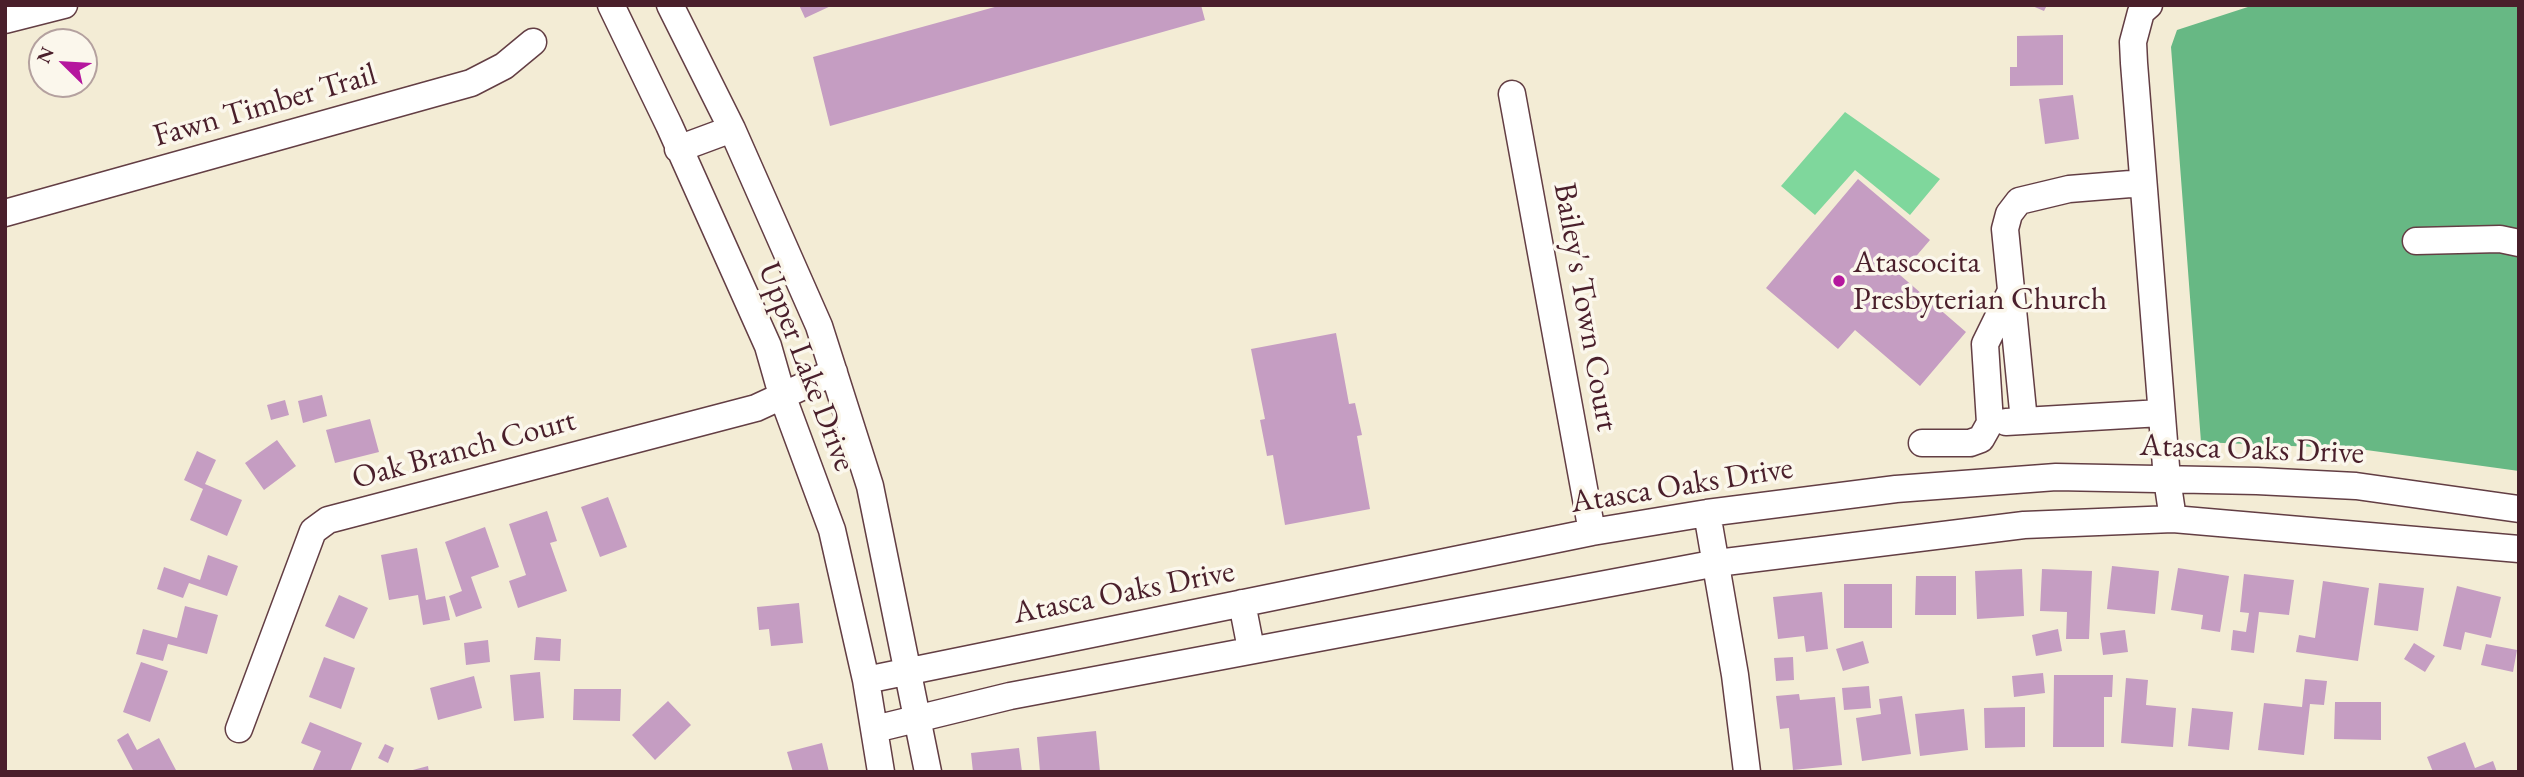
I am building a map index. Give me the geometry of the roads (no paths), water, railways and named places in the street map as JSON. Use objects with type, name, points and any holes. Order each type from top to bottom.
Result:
[{"type":"street","points":[[5,20],[64,5]]},
{"type":"street","name":"Upper Lake Drive","points":[[611,5],[768,346],[782,395],[832,530],[866,680],[881,772]]},
{"type":"street","name":"Upper Lake Drive","points":[[670,5],[732,129],[819,326],[870,486],[920,718],[928,772]]},
{"type":"street","points":[[2145,9],[2133,43],[2134,63],[2161,412],[2173,519]]},
{"type":"street","name":"Fawn Timber Trail","points":[[5,213],[471,83],[504,66],[533,42]]},
{"type":"street","name":"Bailey's Town Court","points":[[1512,94],[1592,532]]},
{"type":"street","points":[[678,149],[732,129]]},
{"type":"street","points":[[2024,421],[2005,229],[2009,214],[2019,201],[2069,188],[2143,183]]},
{"type":"street","points":[[2416,241],[2500,239],[2519,243]]},
{"type":"street","points":[[1922,443],[1970,443],[1981,439],[1990,423],[1985,344],[2011,291]]},
{"type":"street","name":"Oak Branch Court","points":[[239,729],[313,531],[328,520],[756,408],[834,372]]},
{"type":"street","points":[[1990,423],[2161,412]]},
{"type":"street","name":"Atasca Oaks Drive","points":[[866,680],[909,669],[1592,532],[1707,513],[1961,482],[2056,477],[2356,486],[2519,509]]},
{"type":"street","points":[[1707,513],[1717,563],[1746,772]]},
{"type":"street","points":[[875,729],[1010,696],[1717,563],[2024,525],[2173,519],[2519,549]]},
{"type":"street","points":[[1242,603],[1251,649]]},
{"type":"place","name":"Atascocita Presbyterian Church","points":[[1839,281]]}]
